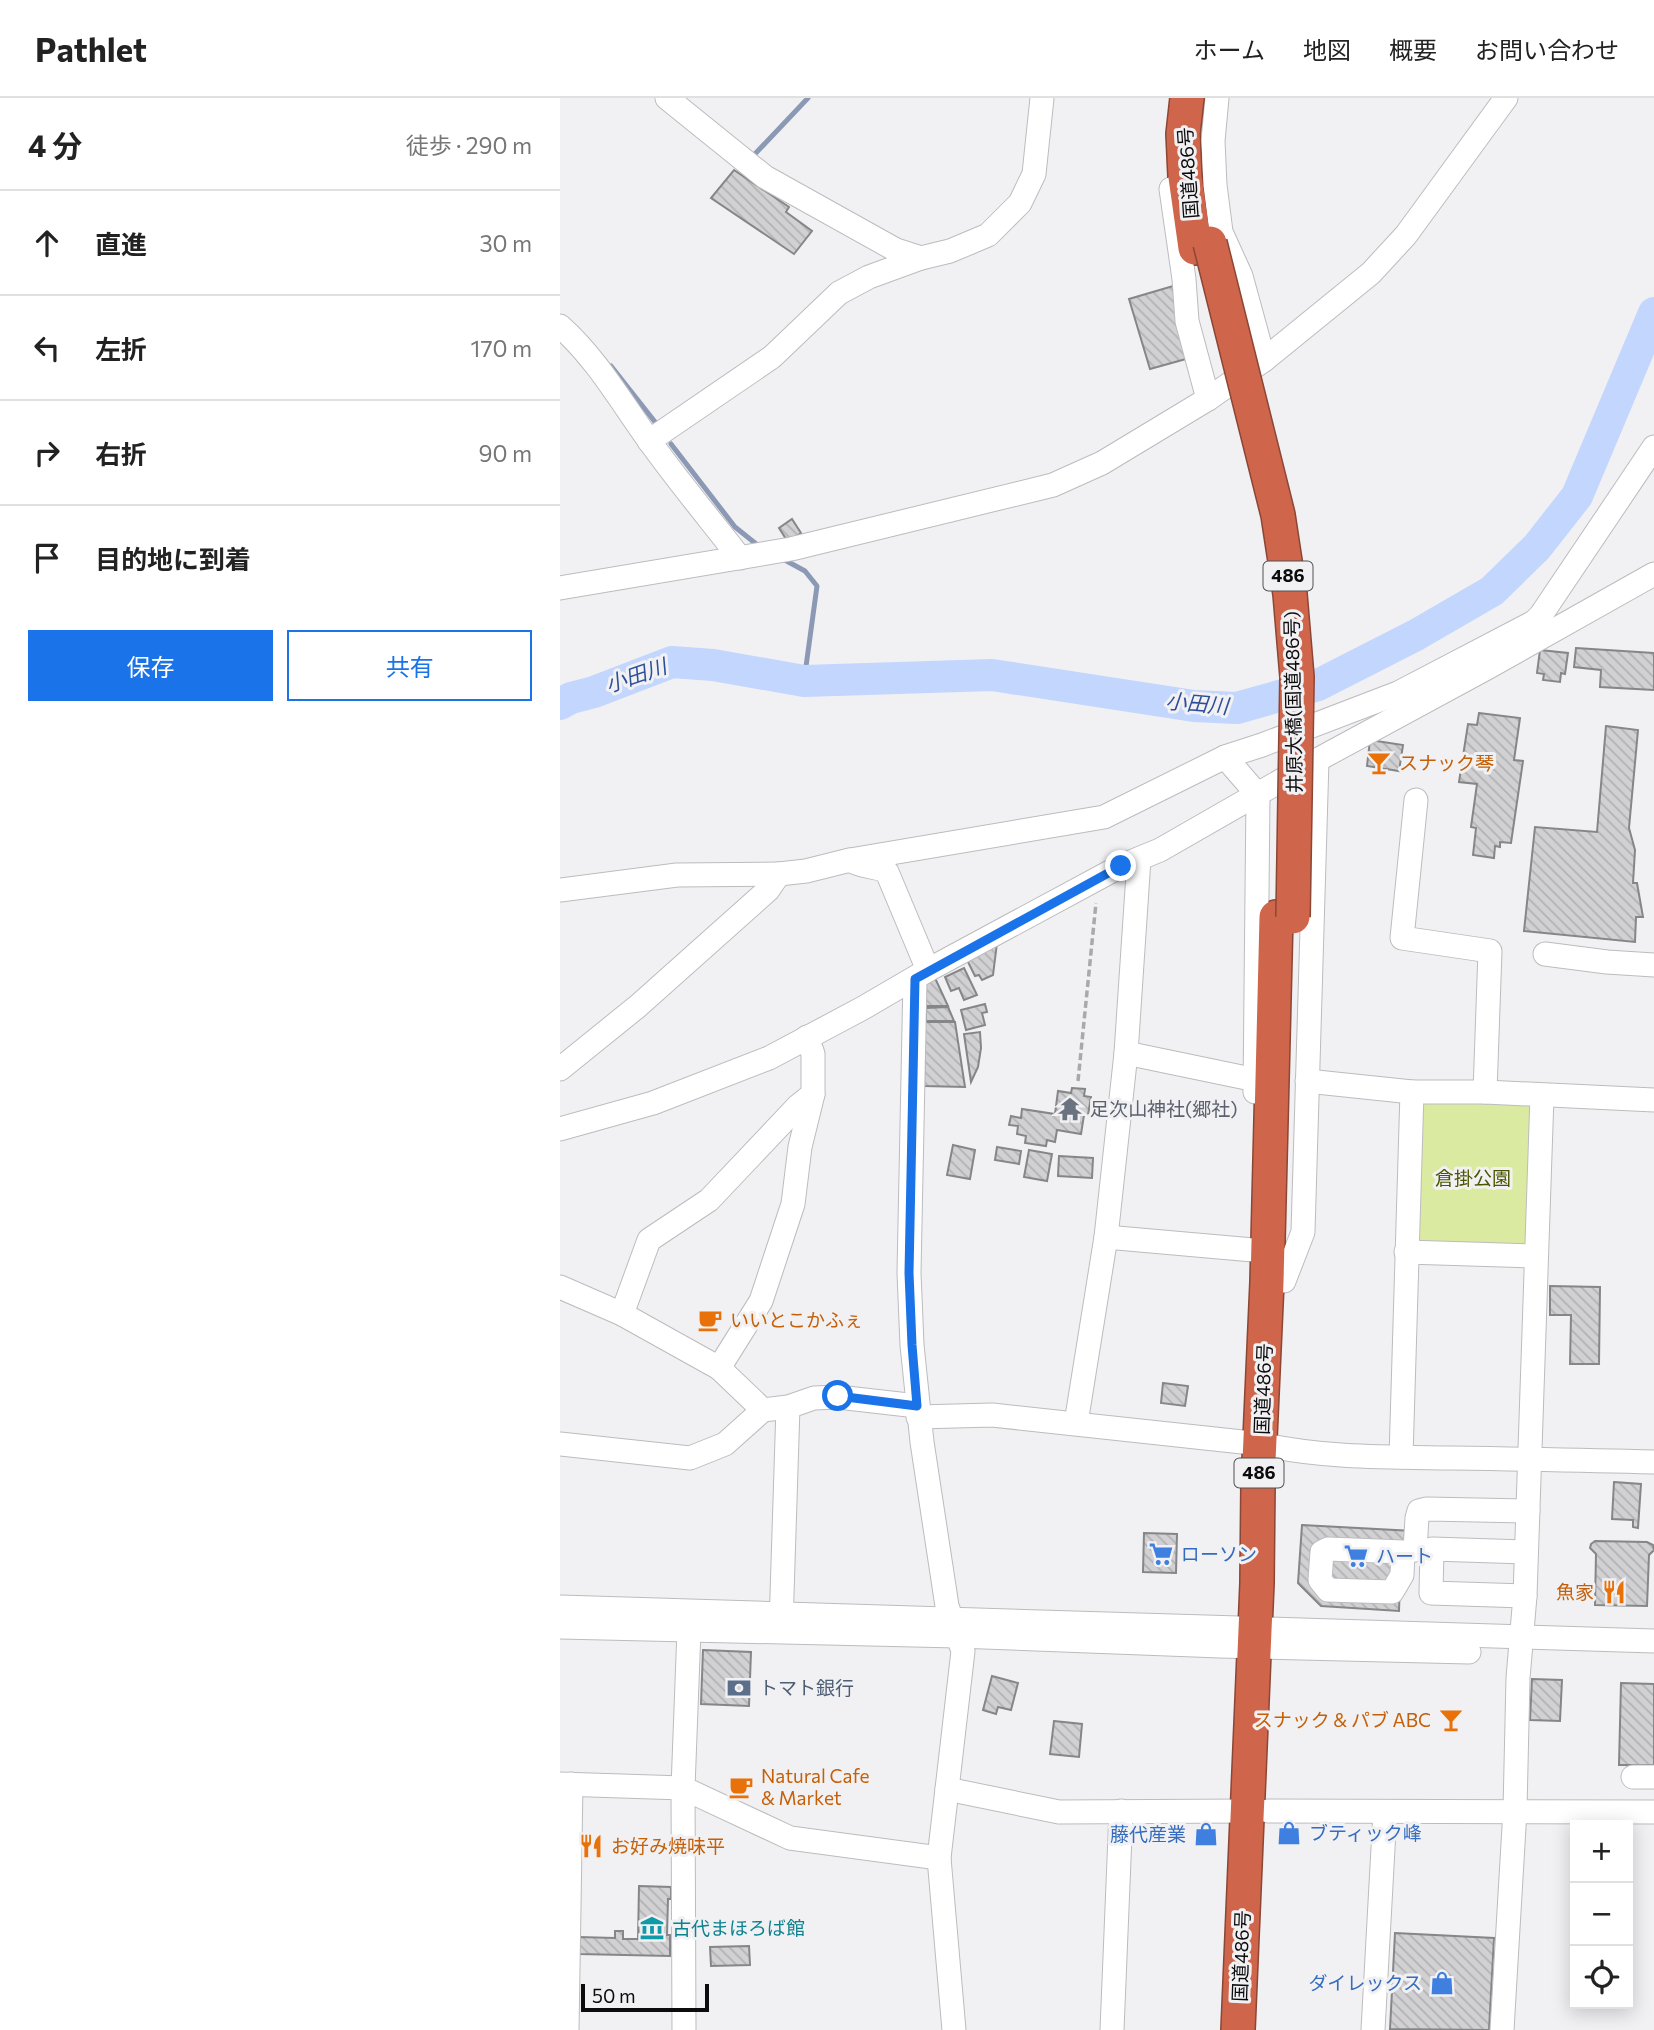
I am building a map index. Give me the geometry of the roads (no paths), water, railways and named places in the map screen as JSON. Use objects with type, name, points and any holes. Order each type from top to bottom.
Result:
[{"type":"highway","name":"国道486号","points":[[1187,98],[1185,177],[1202,246]]},
{"type":"highway","name":"国道486号","points":[[1202,98],[1198,135],[1202,246]]},
{"type":"highway","name":"井原大橋(国道486号)","points":[[1202,246],[1278,515],[1290,594],[1297,677],[1284,917]]},
{"type":"highway","name":"国道486号","points":[[1238,2030],[1257,1811],[1265,1638],[1258,1483],[1270,1446],[1284,917]]},
{"type":"highway","name":"国道486号","points":[[1257,1811],[1259,2030]]},
{"type":"street","points":[[667,98],[765,177],[895,250],[921,258]]},
{"type":"street","points":[[649,441],[772,357],[839,293],[869,277],[921,258],[950,251],[988,235],[1020,202],[1034,174],[1042,98]]},
{"type":"street","points":[[1171,98],[1169,172],[1175,229],[1184,279],[1187,321],[1208,399]]},
{"type":"street","points":[[1217,98],[1213,141],[1221,232],[1241,276],[1264,359]]},
{"type":"street","points":[[560,588],[791,549],[1053,485],[1102,463],[1208,399],[1264,359],[1371,273],[1406,235],[1506,98]]},
{"type":"street","points":[[560,326],[596,364],[649,441],[743,557]]},
{"type":"street","points":[[560,890],[677,875],[779,874],[1104,817],[1225,757],[1398,692],[1534,622],[1654,447]]},
{"type":"street","points":[[560,1129],[653,1103],[769,1058],[1121,866],[1160,850],[1654,573]]},
{"type":"street","points":[[1361,736],[1359,727],[1363,720],[1395,699],[1398,692]]},
{"type":"street","points":[[1225,757],[1258,796],[1253,1250],[1275,1281],[1303,1232],[1317,760]]},
{"type":"street","points":[[1416,800],[1402,938],[1490,951],[1485,1092]]},
{"type":"street","points":[[1076,1423],[1106,1237],[1126,1053],[1139,859]]},
{"type":"street","points":[[850,860],[856,864],[879,867],[887,872],[922,974],[909,1273],[918,1412],[947,1606],[962,1651],[939,1858],[954,2030]]},
{"type":"street","points":[[560,1069],[638,1006],[768,890],[779,874]]},
{"type":"street","points":[[1545,954],[1654,965]]},
{"type":"street","points":[[719,1368],[761,1301],[793,1204],[800,1147],[813,1094],[813,1054],[807,1037]]},
{"type":"street","points":[[1126,1053],[1256,1080]]},
{"type":"street","points":[[1307,1081],[1412,1092],[1485,1092],[1654,1100]]},
{"type":"street","points":[[1401,1457],[1412,1092]]},
{"type":"street","points":[[622,1314],[649,1240],[709,1200],[798,1106],[813,1094]]},
{"type":"street","points":[[1502,2030],[1515,1810],[1517,1678],[1525,1596],[1542,1096]]},
{"type":"street","points":[[1106,1237],[1253,1250]]},
{"type":"street","points":[[1406,1252],[1536,1256]]},
{"type":"street","points":[[560,1287],[622,1314],[719,1368],[763,1410]]},
{"type":"street","points":[[560,1444],[691,1458],[725,1444],[763,1410],[788,1407],[814,1398],[838,1396],[918,1412],[992,1415],[1076,1423],[1311,1453],[1654,1462]]},
{"type":"street","points":[[781,1623],[788,1407]]},
{"type":"street","points":[[1409,1551],[1419,1511],[1528,1511]]},
{"type":"street","points":[[1525,1596],[1431,1592],[1432,1549],[1526,1552]]},
{"type":"street","points":[[560,1607],[781,1623],[1521,1645],[1654,1641]]},
{"type":"street","points":[[560,1627],[688,1630],[781,1623]]},
{"type":"street","points":[[684,2030],[683,1788],[688,1630]]},
{"type":"street","points":[[1521,1645],[1654,1657]]},
{"type":"street","points":[[567,2030],[565,1784],[683,1788],[782,1835],[939,1858]]},
{"type":"street","points":[[947,1789],[1047,1811],[1654,1812]]},
{"type":"street","points":[[1112,2030],[1121,1811]]},
{"type":"street","points":[[1373,2030],[1385,1812]]},
{"type":"waterway","points":[[749,153],[753,156],[808,98]]},
{"type":"waterway","name":"小田川","points":[[560,704],[672,662],[713,665],[804,681],[992,675],[1194,706],[1237,708],[1318,685],[1416,635],[1492,591],[1537,547],[1577,496],[1654,313]]},
{"type":"waterway","points":[[611,366],[659,427]]},
{"type":"waterway","points":[[671,444],[735,527],[760,547]]},
{"type":"waterway","points":[[781,558],[805,571],[817,586],[804,681]]},
{"type":"place","name":"スナック琴","points":[[1379,763]]},
{"type":"place","name":"足次山神社(郷社)","points":[[1070,1109]]},
{"type":"place","name":"いいとこかふぇ","points":[[710,1320]]},
{"type":"place","name":"ローソン","points":[[1161,1554]]},
{"type":"place","name":"ハート","points":[[1356,1556]]},
{"type":"place","name":"魚家","points":[[1614,1592]]},
{"type":"place","name":"トマト銀行","points":[[739,1688]]},
{"type":"place","name":"スナック & パブ ABC","points":[[1451,1720]]},
{"type":"place","name":"Natural Cafe & Market","points":[[741,1787]]},
{"type":"place","name":"ブティック峰","points":[[1289,1833]]},
{"type":"place","name":"藤代産業","points":[[1206,1834]]},
{"type":"place","name":"お好み焼味平","points":[[591,1846]]},
{"type":"place","name":"古代まほろば館","points":[[652,1928]]},
{"type":"place","name":"ダイレックス","points":[[1442,1983]]},
{"type":"park label","name":"倉掛公園","points":[[1473,1178]]}]
